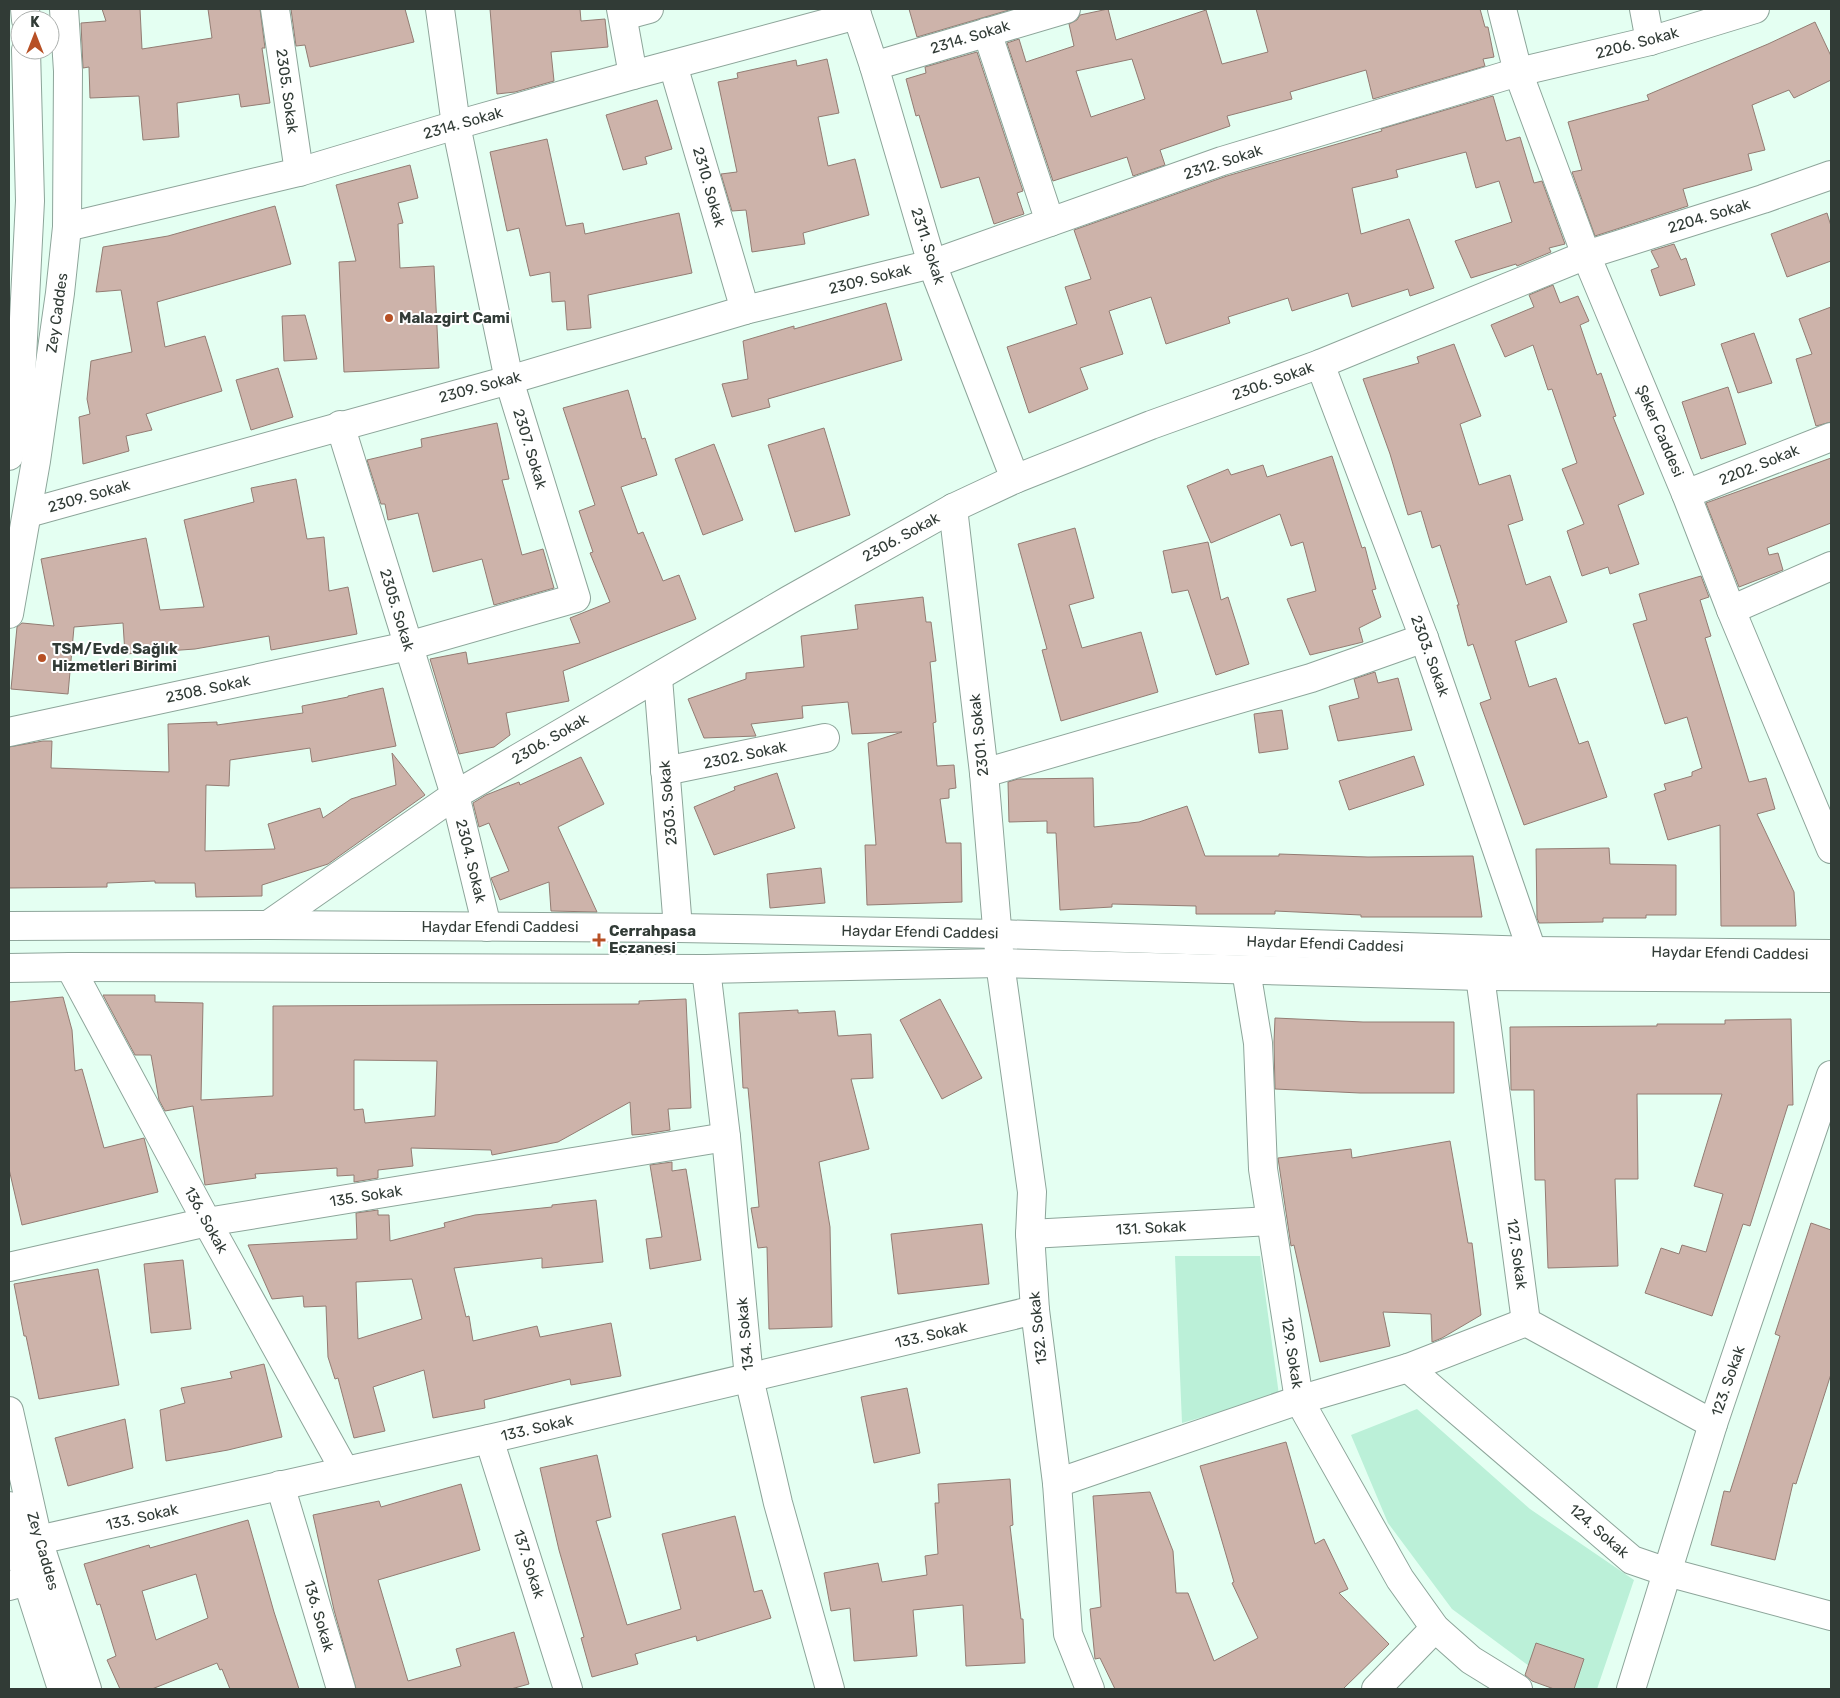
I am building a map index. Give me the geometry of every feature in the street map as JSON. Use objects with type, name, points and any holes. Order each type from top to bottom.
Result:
[{"type":"street","name":"Zey Caddes","points":[[9,614],[28,513],[60,293],[67,226],[68,71],[64,9]]},
{"type":"street","name":"2305. Sokak","points":[[276,9],[299,172]]},
{"type":"street","name":"2307. Sokak","points":[[408,646],[576,598],[509,380],[456,124],[440,9]]},
{"type":"street","points":[[633,75],[622,12],[649,9]]},
{"type":"street","name":"2314. Sokak","points":[[874,66],[1066,9]]},
{"type":"street","name":"Şeker Caddesi","points":[[1502,9],[1518,72],[1586,254],[1831,849]]},
{"type":"street","points":[[1644,9],[1650,41]]},
{"type":"street","name":"2206. Sokak","points":[[1518,72],[1650,41],[1755,9]]},
{"type":"street","name":"2314. Sokak","points":[[67,226],[299,172],[456,124],[673,65],[856,12]]},
{"type":"street","name":"2311. Sokak","points":[[856,12],[874,66],[932,264],[1015,479]]},
{"type":"street","points":[[987,32],[1050,222]]},
{"type":"street","name":"Zey Caddes","points":[[9,456],[20,397],[30,201],[26,60]]},
{"type":"street","name":"2310. Sokak","points":[[673,65],[745,310]]},
{"type":"street","name":"2312. Sokak","points":[[932,264],[1222,161],[1518,72]]},
{"type":"street","name":"2204. Sokak","points":[[1586,254],[1763,199],[1831,175]]},
{"type":"street","name":"2306. Sokak","points":[[268,926],[455,795],[789,600],[953,508],[1015,479],[1151,425],[1320,364],[1586,254]]},
{"type":"street","name":"2309. Sokak","points":[[28,513],[340,425],[509,380],[745,310],[932,264]]},
{"type":"street","name":"2303. Sokak","points":[[1320,364],[1424,638],[1532,951]]},
{"type":"street","name":"2305. Sokak","points":[[340,425],[455,795]]},
{"type":"street","name":"2202. Sokak","points":[[1686,494],[1831,437]]},
{"type":"street","name":"2301. Sokak","points":[[953,508],[984,773],[1000,963]]},
{"type":"street","points":[[1731,610],[1831,566]]},
{"type":"street","points":[[984,773],[1311,678],[1424,638]]},
{"type":"street","name":"2308. Sokak","points":[[9,732],[408,646]]},
{"type":"street","name":"2303. Sokak","points":[[658,678],[678,928]]},
{"type":"street","name":"2302. Sokak","points":[[665,771],[825,738]]},
{"type":"street","name":"2304. Sokak","points":[[455,795],[487,927]]},
{"type":"street","name":"Haydar Efendi Caddesi","points":[[9,926],[678,928],[998,934],[1532,951],[1831,954]]},
{"type":"street","name":"Haydar Efendi Caddesi","points":[[9,968],[706,970],[1000,963],[1480,976],[1831,978]]},
{"type":"street","name":"132. Sokak","points":[[1000,963],[1032,1192],[1030,1234],[1035,1310],[1057,1483],[1068,1634],[1090,1689]]},
{"type":"street","name":"136. Sokak","points":[[70,967],[207,1222],[346,1471]]},
{"type":"street","name":"134. Sokak","points":[[706,970],[726,1137],[749,1378],[778,1503],[830,1689]]},
{"type":"street","name":"129. Sokak","points":[[1246,970],[1258,1043],[1262,1169],[1299,1400],[1400,1578],[1435,1628],[1471,1660],[1518,1689]]},
{"type":"street","name":"127. Sokak","points":[[1480,976],[1526,1322]]},
{"type":"street","name":"123. Sokak","points":[[1631,1689],[1713,1424],[1831,1075]]},
{"type":"street","name":"135. Sokak","points":[[9,1267],[207,1222],[726,1137]]},
{"type":"street","name":"131. Sokak","points":[[1030,1234],[1271,1221]]},
{"type":"street","name":"133. Sokak","points":[[38,1540],[489,1439],[1035,1310]]},
{"type":"street","points":[[1057,1483],[1299,1400],[1408,1368],[1526,1322],[1713,1424]]},
{"type":"street","name":"124. Sokak","points":[[1408,1368],[1632,1560],[1667,1572],[1831,1616]]},
{"type":"street","name":"Zey Caddes","points":[[9,1411],[38,1540],[28,1580],[86,1689]]},
{"type":"street","name":"137. Sokak","points":[[489,1439],[568,1689]]},
{"type":"street","name":"136. Sokak","points":[[280,1485],[341,1689]]},
{"type":"street","name":"Zey Caddes","points":[[9,1506],[28,1580],[62,1689]]},
{"type":"street","points":[[1376,1689],[1435,1628]]},
{"type":"green space","points":[[1175,1256],[1260,1256],[1279,1395],[1182,1423]]},
{"type":"green space","points":[[1417,1409],[1530,1509],[1634,1580],[1597,1689],[1560,1689],[1452,1609],[1388,1523],[1351,1435]]},
{"type":"building","points":[[102,9],[140,9],[142,49],[212,38],[208,9],[260,9],[265,48],[262,48],[270,103],[241,107],[239,94],[177,103],[179,137],[143,140],[139,96],[90,98],[89,67],[83,68],[81,23],[106,21]]},
{"type":"building","points":[[291,9],[405,9],[414,42],[310,67],[305,45],[296,46]]},
{"type":"building","points":[[490,9],[580,9],[581,21],[605,19],[608,47],[551,52],[554,81],[515,92],[497,94]]},
{"type":"building","points":[[909,9],[1009,9],[1009,10],[917,37]]},
{"type":"building","points":[[1108,9],[1116,40],[1206,10],[1222,64],[1268,52],[1256,9],[1480,9],[1485,27],[1488,27],[1494,57],[1483,59],[1485,66],[1373,99],[1366,70],[1290,92],[1292,99],[1227,116],[1230,126],[1160,150],[1165,165],[1133,176],[1127,157],[1053,181],[1007,43],[1019,39],[1026,62],[1074,46],[1069,24],[1077,20],[1080,15]],"holes":[[[1132,59],[1145,99],[1091,117],[1076,71]]]},
{"type":"building","points":[[1815,22],[1831,56],[1831,80],[1794,98],[1789,90],[1752,105],[1765,150],[1748,154],[1752,170],[1683,189],[1688,206],[1595,236],[1572,172],[1582,170],[1568,122],[1649,100],[1647,95]]},
{"type":"building","points":[[977,52],[1023,191],[1017,193],[1024,214],[994,224],[979,177],[941,188],[919,115],[916,116],[906,79],[926,73],[925,67]]},
{"type":"building","points":[[827,59],[839,113],[818,117],[828,166],[855,159],[869,215],[803,233],[805,244],[752,252],[746,210],[732,211],[721,174],[737,172],[718,82],[738,78],[737,73],[796,60],[797,66]]},
{"type":"building","points":[[1493,96],[1506,141],[1520,137],[1534,183],[1542,181],[1565,244],[1549,248],[1551,252],[1517,266],[1516,264],[1471,278],[1455,241],[1512,222],[1499,181],[1476,188],[1466,152],[1396,170],[1398,177],[1352,188],[1361,234],[1409,219],[1434,288],[1410,296],[1408,289],[1352,307],[1348,293],[1292,311],[1288,298],[1228,317],[1230,323],[1166,344],[1151,297],[1109,311],[1123,354],[1080,368],[1088,389],[1029,413],[1007,347],[1077,324],[1065,287],[1091,279],[1074,230],[1227,176],[1382,131],[1381,129]]},
{"type":"building","points":[[657,100],[672,149],[645,157],[647,164],[623,170],[606,115]]},
{"type":"building","points":[[547,139],[566,226],[583,223],[585,234],[679,213],[692,273],[588,295],[591,328],[567,330],[565,301],[552,302],[550,272],[530,276],[519,228],[507,231],[490,152]]},
{"type":"building","name":"Malazgirt Cami","points":[[410,165],[418,198],[398,203],[403,223],[398,224],[400,268],[434,266],[439,368],[344,372],[339,262],[356,261],[336,185]]},
{"type":"building","points":[[275,206],[291,264],[157,302],[165,347],[205,336],[222,391],[146,414],[152,430],[126,436],[129,451],[83,464],[79,417],[90,414],[87,399],[91,361],[132,352],[121,290],[96,292],[103,247],[168,236]]},
{"type":"building","points":[[1827,213],[1831,226],[1831,261],[1787,277],[1771,234]]},
{"type":"building","points":[[1674,244],[1681,260],[1686,258],[1695,285],[1660,296],[1651,270],[1659,267],[1651,251]]},
{"type":"building","points":[[1553,285],[1560,303],[1578,296],[1589,321],[1580,325],[1597,375],[1601,373],[1616,416],[1613,417],[1644,494],[1618,505],[1639,564],[1610,574],[1608,567],[1582,576],[1567,531],[1584,524],[1562,469],[1577,463],[1552,389],[1548,390],[1533,345],[1505,357],[1491,325],[1534,307],[1529,295]]},
{"type":"building","points":[[886,303],[902,360],[768,399],[770,407],[732,417],[722,384],[748,379],[743,341],[794,326],[794,329]]},
{"type":"building","points":[[1831,307],[1831,422],[1816,426],[1796,359],[1812,354],[1799,319]]},
{"type":"building","points":[[305,315],[317,359],[284,361],[282,316]]},
{"type":"building","points":[[1754,333],[1772,383],[1738,393],[1721,344]]},
{"type":"building","points":[[1454,344],[1481,416],[1460,424],[1479,485],[1510,475],[1523,520],[1508,525],[1526,585],[1550,576],[1567,622],[1515,641],[1529,687],[1556,678],[1579,744],[1588,741],[1607,797],[1524,825],[1480,703],[1491,699],[1473,644],[1468,646],[1457,605],[1459,605],[1440,545],[1432,548],[1421,511],[1408,515],[1390,454],[1363,379],[1419,363],[1417,357]]},
{"type":"building","points":[[278,368],[293,417],[251,430],[236,380]]},
{"type":"building","points":[[1728,387],[1746,444],[1701,459],[1682,402]]},
{"type":"building","points":[[628,390],[642,439],[645,438],[657,475],[621,487],[638,534],[643,532],[663,581],[679,575],[696,619],[563,671],[569,701],[506,713],[510,735],[494,747],[459,754],[430,659],[466,652],[468,664],[580,643],[570,618],[610,602],[590,553],[593,552],[579,511],[595,505],[563,408]]},
{"type":"building","points":[[497,423],[509,479],[502,480],[522,555],[543,549],[554,588],[494,605],[482,559],[433,572],[418,513],[388,520],[385,504],[381,504],[367,460],[422,447],[421,439]]},
{"type":"building","points":[[824,428],[850,515],[795,532],[768,445]]},
{"type":"building","points":[[714,444],[743,520],[703,535],[675,459]]},
{"type":"building","points":[[1332,456],[1362,548],[1365,547],[1376,589],[1372,590],[1381,617],[1359,628],[1363,642],[1310,655],[1287,599],[1316,591],[1303,542],[1291,546],[1280,514],[1211,543],[1187,486],[1228,469],[1231,475],[1263,465],[1267,477]]},
{"type":"building","points":[[1831,458],[1831,523],[1767,548],[1769,555],[1778,553],[1783,570],[1739,587],[1706,503]]},
{"type":"building","points":[[296,479],[307,539],[324,537],[329,591],[348,587],[357,634],[271,650],[269,636],[195,649],[125,654],[123,623],[74,627],[68,694],[11,689],[17,627],[22,623],[54,626],[41,559],[146,538],[160,610],[204,607],[184,520],[254,502],[251,488]]},
{"type":"building","points":[[1075,528],[1094,598],[1069,605],[1082,648],[1141,632],[1158,692],[1061,721],[1042,650],[1047,649],[1018,544]]},
{"type":"building","points":[[1208,542],[1221,600],[1228,597],[1249,664],[1216,675],[1188,590],[1172,593],[1163,551]]},
{"type":"building","points":[[1701,576],[1709,597],[1700,600],[1711,636],[1705,638],[1749,782],[1766,778],[1775,809],[1757,814],[1794,892],[1796,926],[1721,926],[1720,825],[1668,840],[1654,794],[1666,790],[1664,784],[1692,776],[1692,772],[1702,768],[1687,717],[1665,724],[1633,624],[1647,620],[1639,594]]},
{"type":"building","points":[[923,597],[926,622],[931,622],[936,661],[930,662],[936,722],[933,723],[937,766],[954,765],[956,788],[949,789],[949,798],[940,799],[946,843],[961,843],[962,902],[867,905],[865,845],[876,845],[868,743],[902,732],[852,734],[848,702],[802,706],[803,718],[751,724],[756,736],[704,738],[688,699],[746,679],[746,673],[804,667],[801,636],[858,629],[855,605]]},
{"type":"building","points":[[1375,672],[1378,683],[1398,678],[1412,730],[1338,741],[1329,706],[1359,698],[1354,679]]},
{"type":"building","points":[[383,688],[396,746],[312,762],[310,748],[230,760],[229,786],[206,785],[205,851],[275,849],[268,824],[320,808],[323,818],[351,799],[396,785],[392,753],[425,795],[328,864],[262,885],[262,896],[196,897],[195,883],[155,883],[155,881],[107,883],[107,887],[9,888],[9,747],[52,741],[51,768],[169,772],[168,724],[217,722],[217,725],[303,713],[302,706]]},
{"type":"building","points":[[1282,710],[1288,749],[1259,753],[1254,714]]},
{"type":"building","points":[[1414,756],[1424,785],[1349,810],[1339,781]]},
{"type":"building","points":[[581,757],[604,804],[558,827],[597,912],[551,911],[549,882],[500,900],[491,878],[509,871],[489,823],[479,827],[473,803],[486,795],[519,782],[520,785]]},
{"type":"building","points":[[777,773],[795,828],[714,855],[694,807],[735,790],[734,787]]},
{"type":"building","points":[[1093,778],[1094,827],[1139,822],[1187,806],[1205,856],[1279,856],[1279,854],[1368,857],[1473,856],[1482,917],[1361,917],[1361,915],[1275,911],[1275,914],[1196,914],[1196,906],[1112,904],[1112,907],[1060,910],[1056,833],[1047,833],[1047,821],[1009,822],[1008,782],[1018,779]]},
{"type":"building","points":[[1609,848],[1610,864],[1676,865],[1676,915],[1646,915],[1646,918],[1603,918],[1603,922],[1539,923],[1537,918],[1536,849]]},
{"type":"building","points":[[821,868],[825,903],[770,908],[767,874]]},
{"type":"building","points":[[103,995],[155,995],[155,1002],[203,1003],[201,1100],[273,1096],[273,1006],[639,1004],[639,1001],[686,999],[691,1108],[668,1109],[670,1130],[645,1134],[632,1135],[630,1102],[558,1142],[492,1155],[491,1150],[411,1148],[413,1166],[378,1170],[378,1178],[354,1182],[354,1175],[337,1176],[337,1168],[255,1174],[256,1178],[205,1185],[193,1106],[165,1111],[159,1100],[151,1055],[135,1055]],"holes":[[[354,1060],[437,1061],[435,1116],[365,1123],[363,1109],[354,1110]]]},
{"type":"building","points":[[63,997],[72,1030],[75,1071],[82,1069],[104,1148],[144,1138],[158,1192],[22,1225],[9,1169],[9,1002]]},
{"type":"building","points":[[940,999],[982,1078],[942,1099],[900,1020]]},
{"type":"building","points":[[798,1010],[798,1013],[835,1011],[838,1036],[871,1034],[873,1078],[851,1079],[869,1149],[819,1162],[830,1227],[832,1327],[769,1329],[767,1247],[758,1248],[751,1208],[759,1207],[748,1088],[743,1088],[739,1013]]},
{"type":"building","points":[[1275,1018],[1363,1022],[1454,1022],[1454,1093],[1360,1093],[1275,1089]]},
{"type":"building","points":[[1791,1019],[1793,1105],[1788,1105],[1750,1226],[1743,1224],[1712,1316],[1645,1293],[1661,1248],[1679,1254],[1682,1245],[1706,1252],[1723,1194],[1694,1186],[1722,1094],[1637,1094],[1638,1179],[1615,1179],[1618,1266],[1548,1268],[1545,1180],[1535,1180],[1534,1090],[1511,1090],[1510,1027],[1657,1026],[1657,1024],[1725,1024],[1725,1020]]},
{"type":"building","points":[[1450,1141],[1468,1243],[1472,1243],[1481,1315],[1432,1342],[1431,1314],[1383,1312],[1390,1346],[1320,1362],[1294,1245],[1291,1246],[1278,1158],[1351,1149],[1352,1158]]},
{"type":"building","points":[[672,1162],[672,1171],[686,1169],[701,1260],[650,1269],[646,1239],[662,1237],[650,1165]]},
{"type":"building","points":[[596,1200],[603,1262],[542,1268],[542,1258],[454,1268],[466,1317],[469,1316],[473,1341],[537,1326],[540,1337],[611,1323],[621,1376],[571,1385],[570,1379],[484,1400],[485,1408],[433,1418],[424,1370],[373,1387],[385,1431],[354,1438],[338,1378],[335,1379],[328,1357],[326,1306],[304,1307],[303,1296],[272,1299],[248,1245],[357,1239],[356,1213],[378,1210],[378,1215],[389,1215],[390,1241],[445,1227],[444,1223],[475,1215],[552,1207],[552,1205]],"holes":[[[412,1279],[422,1319],[358,1339],[356,1282]]]},
{"type":"building","points":[[1811,1223],[1831,1230],[1831,1374],[1796,1484],[1793,1483],[1775,1560],[1711,1545],[1724,1491],[1730,1492],[1780,1336],[1775,1334]]},
{"type":"building","points":[[982,1224],[989,1284],[898,1294],[891,1234]]},
{"type":"building","points":[[183,1260],[191,1329],[151,1333],[144,1264]]},
{"type":"building","points":[[98,1269],[119,1385],[39,1399],[14,1284]]},
{"type":"building","points":[[264,1364],[282,1437],[228,1450],[166,1461],[160,1410],[185,1403],[181,1388],[232,1378],[230,1372]]},
{"type":"building","points":[[907,1388],[920,1453],[874,1463],[861,1397]]},
{"type":"building","points":[[125,1419],[133,1468],[68,1486],[55,1438]]},
{"type":"building","points":[[1286,1442],[1315,1544],[1324,1539],[1348,1589],[1339,1593],[1389,1644],[1343,1689],[1115,1689],[1100,1658],[1095,1659],[1090,1609],[1101,1607],[1093,1496],[1150,1492],[1173,1551],[1176,1593],[1188,1593],[1214,1661],[1258,1638],[1232,1583],[1234,1582],[1200,1466]]},
{"type":"building","points":[[597,1455],[611,1517],[596,1521],[627,1625],[681,1609],[662,1534],[735,1516],[754,1592],[762,1590],[771,1618],[697,1641],[696,1636],[635,1654],[638,1664],[592,1677],[581,1638],[584,1637],[559,1550],[540,1468]]},
{"type":"building","points":[[1010,1479],[1013,1525],[1010,1526],[1021,1619],[1023,1619],[1025,1663],[966,1666],[963,1605],[913,1610],[917,1656],[854,1661],[850,1608],[831,1611],[824,1573],[878,1563],[882,1582],[927,1575],[925,1556],[938,1554],[935,1503],[939,1503],[938,1484]]},
{"type":"building","points":[[461,1484],[480,1550],[378,1580],[408,1681],[461,1666],[456,1649],[514,1632],[529,1684],[511,1689],[356,1689],[334,1610],[313,1515],[379,1501],[381,1507]]},
{"type":"building","points":[[248,1520],[274,1612],[299,1689],[230,1689],[222,1669],[220,1670],[217,1663],[152,1689],[120,1689],[107,1660],[116,1656],[100,1604],[97,1605],[84,1564],[149,1545],[150,1548]],"holes":[[[196,1574],[208,1618],[156,1640],[142,1591]]]},
{"type":"building","points":[[1536,1643],[1584,1659],[1574,1689],[1554,1689],[1532,1681],[1525,1675]]},
{"type":"place","name":"Malazgirt Cami","points":[[389,318]]},
{"type":"place","name":"TSM/Evde Sağlık Hizmetleri Birimi","points":[[42,658]]},
{"type":"place","name":"Cerrahpasa Eczanesi","points":[[599,940]]}]
